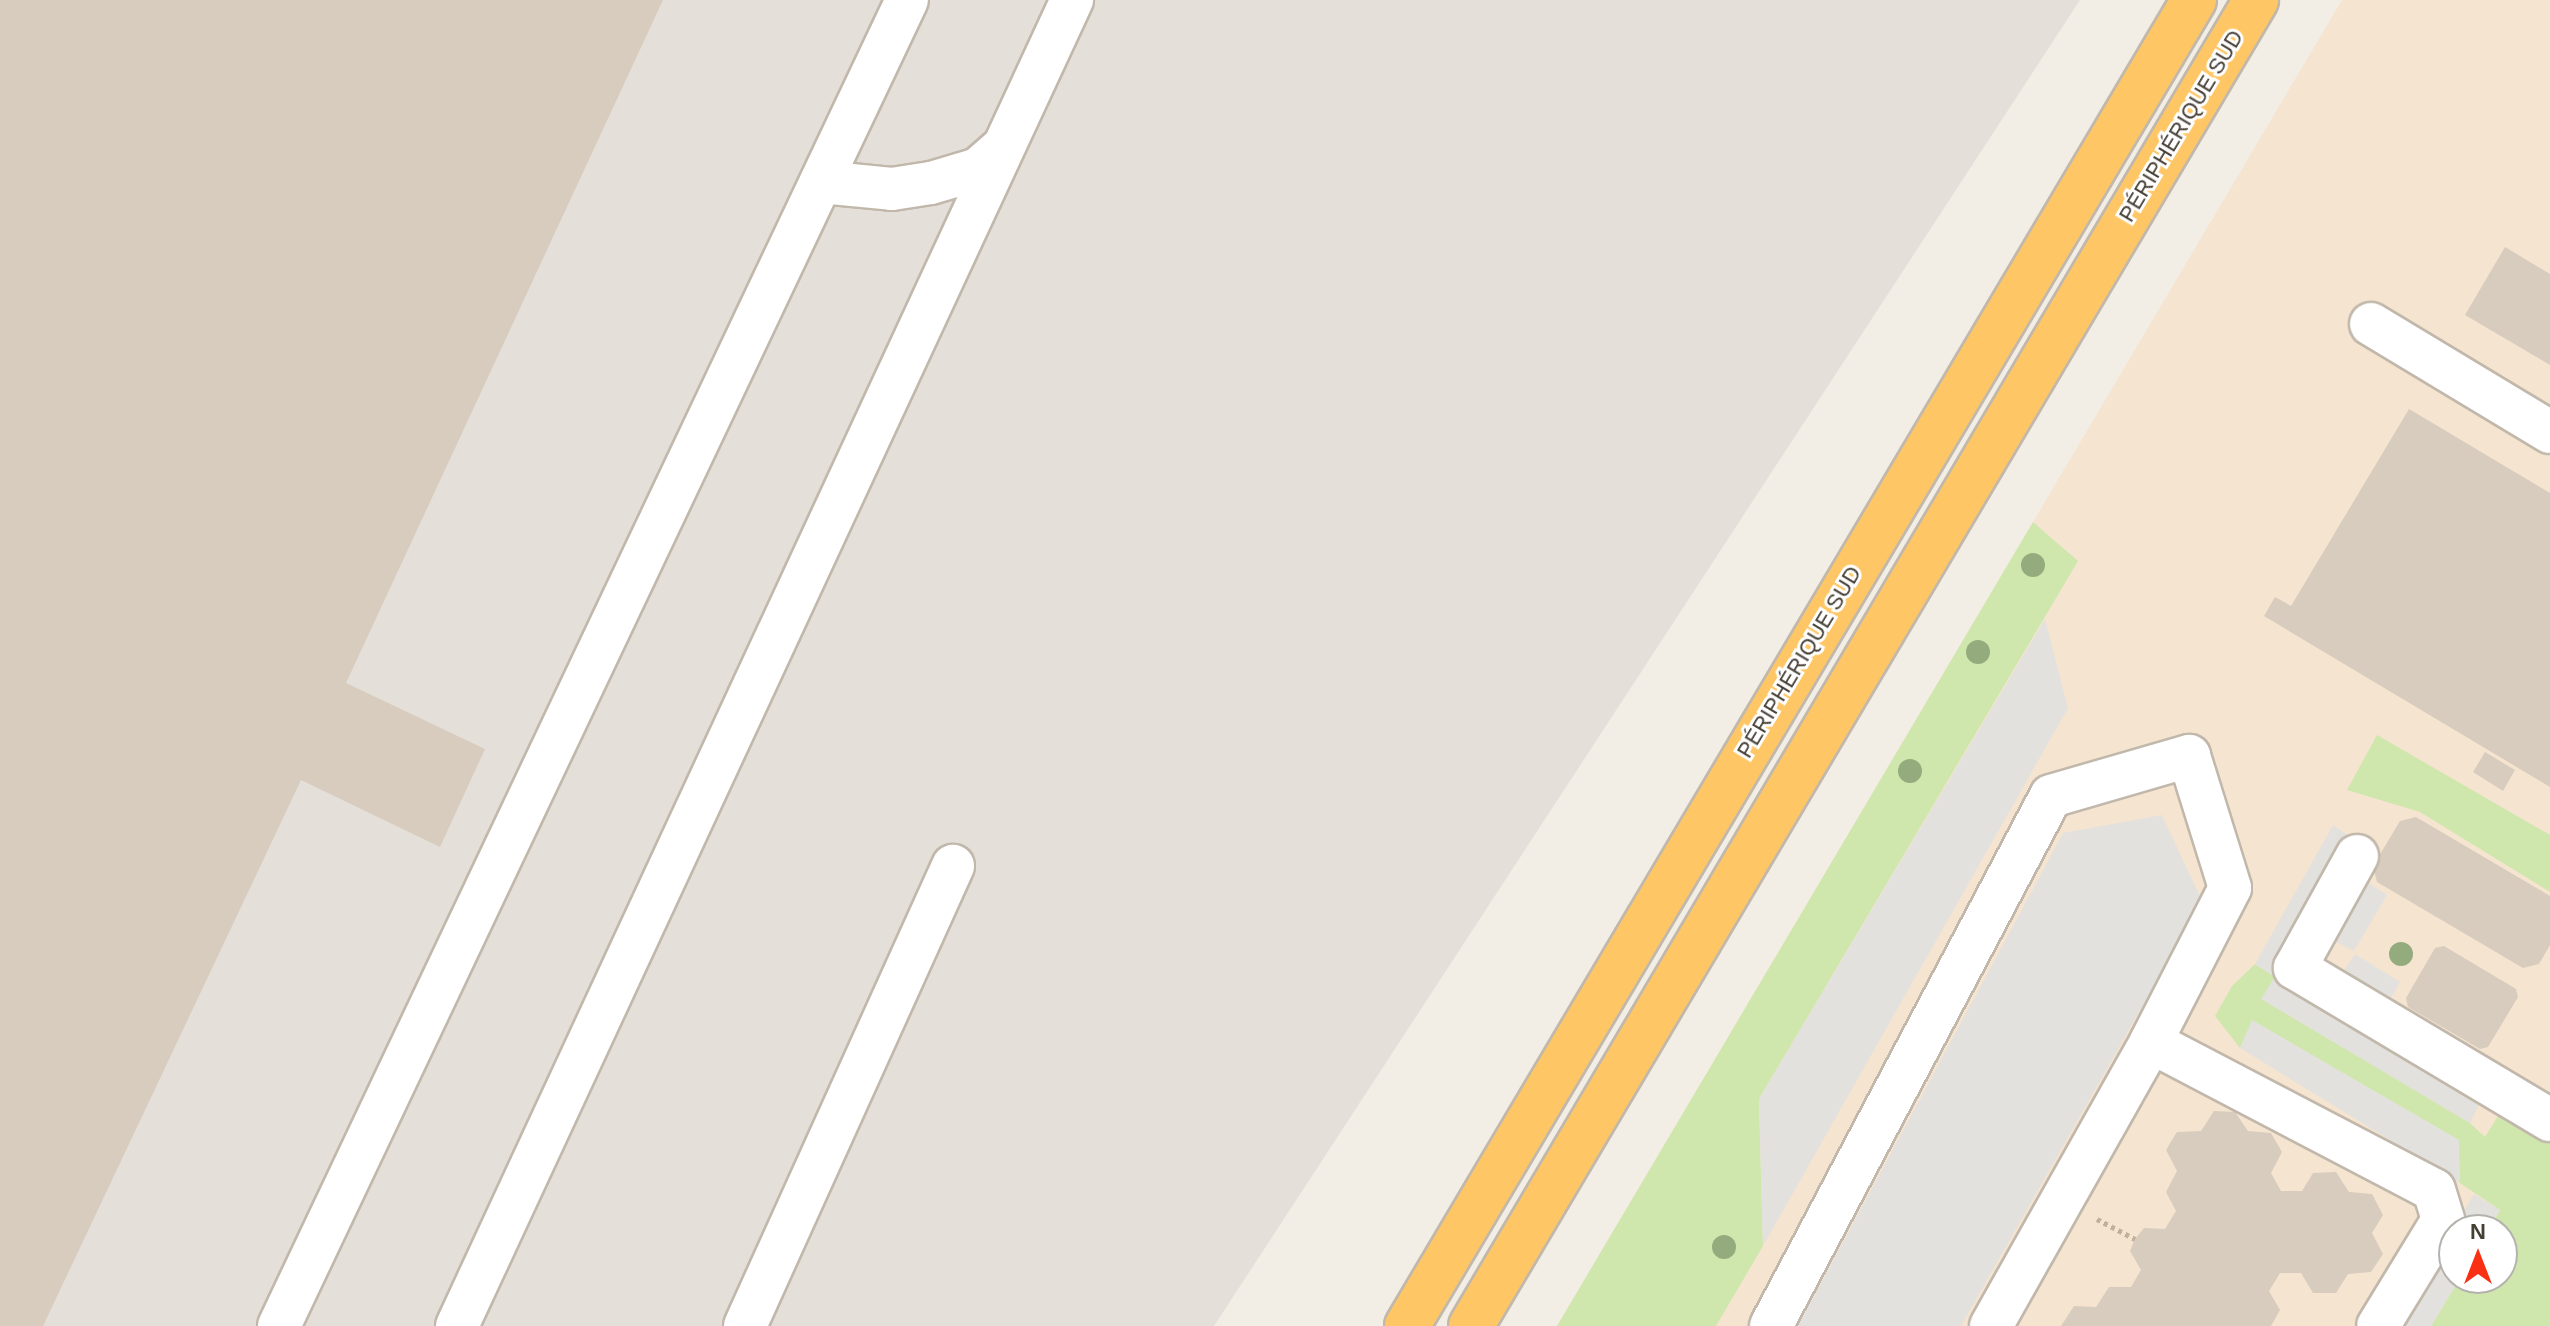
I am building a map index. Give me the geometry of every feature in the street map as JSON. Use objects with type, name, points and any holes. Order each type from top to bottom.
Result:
[{"type":"highway","name":"PÉRIPHÉRIQUE SUD","points":[[1407,1326],[2194,0]]},
{"type":"highway","name":"PÉRIPHÉRIQUE SUD","points":[[1471,1326],[2256,0]]},
{"type":"lane","points":[[279,1326],[907,0]]},
{"type":"lane","points":[[457,1326],[1072,0]]},
{"type":"lane","points":[[821,182],[892,189],[931,183],[978,169],[1003,147]]},
{"type":"lane","points":[[2371,324],[2550,432]]},
{"type":"lane","points":[[1771,1326],[2051,796],[2189,756],[2230,888],[2151,1042],[1991,1326]]},
{"type":"lane","points":[[2357,856],[2295,968],[2550,1120]]},
{"type":"lane","points":[[745,1326],[953,866]]},
{"type":"lane","points":[[2151,1042],[2434,1190],[2443,1220],[2378,1326]]},
{"type":"shaded area","points":[[0,0],[2080,0],[1214,1326],[0,1326]]},
{"type":"shaded area","points":[[2342,0],[2550,0],[2550,1326],[1557,1326]]},
{"type":"shaded area","points":[[2045,619],[2068,708],[1763,1246],[1759,1099]]},
{"type":"shaded area","points":[[2162,815],[2202,901],[1961,1326],[1798,1326],[2063,833]]},
{"type":"shaded area","points":[[2333,825],[2349,836],[2366,881],[2387,895],[2354,951],[2328,938],[2324,957],[2339,978],[2355,954],[2400,982],[2387,1005],[2494,1073],[2470,1123],[2261,999],[2275,977],[2255,964]]},
{"type":"shaded area","points":[[2252,1020],[2459,1140],[2460,1183],[2240,1048]]},
{"type":"shaded area","points":[[2474,1194],[2500,1210],[2498,1214],[2462,1214]]},
{"type":"shaded area","points":[[2438,1255],[2438,1294],[2450,1294],[2431,1326],[2396,1326]]},
{"type":"green space","points":[[2033,522],[2078,561],[1759,1099],[1763,1246],[1716,1326],[1557,1326]]},
{"type":"green space","points":[[2377,735],[2550,835],[2550,892],[2420,812],[2347,790]]},
{"type":"green space","points":[[2255,964],[2275,977],[2262,999],[2470,1123],[2485,1137],[2503,1108],[2550,1137],[2550,1326],[2431,1326],[2450,1294],[2518,1294],[2518,1214],[2498,1214],[2500,1210],[2460,1183],[2458,1140],[2253,1021],[2240,1048],[2215,1016],[2232,986]]},
{"type":"building","points":[[0,0],[663,0],[346,683],[485,749],[440,847],[301,780],[43,1326],[0,1326]]},
{"type":"building","points":[[2505,247],[2550,274],[2550,365],[2465,315]]},
{"type":"building","points":[[2409,409],[2550,493],[2550,787],[2264,616],[2275,597],[2291,606]]},
{"type":"building","points":[[2485,752],[2515,770],[2503,791],[2473,772]]},
{"type":"building","points":[[2416,817],[2550,896],[2550,945],[2539,964],[2523,968],[2377,882],[2373,866],[2400,821]]},
{"type":"building","points":[[2444,946],[2516,989],[2518,997],[2488,1047],[2480,1049],[2408,1007],[2406,998],[2435,948]]},
{"type":"building","points":[[2214,1111],[2235,1112],[2248,1131],[2271,1133],[2282,1152],[2271,1173],[2281,1191],[2302,1191],[2313,1173],[2336,1172],[2349,1192],[2372,1194],[2383,1215],[2372,1233],[2383,1254],[2371,1272],[2348,1274],[2336,1293],[2313,1293],[2301,1273],[2280,1273],[2269,1291],[2280,1310],[2271,1326],[2061,1326],[2074,1306],[2096,1307],[2109,1287],[2131,1287],[2141,1270],[2130,1251],[2135,1239],[2144,1228],[2165,1229],[2176,1211],[2166,1192],[2177,1171],[2166,1150],[2177,1132],[2201,1131]]}]
